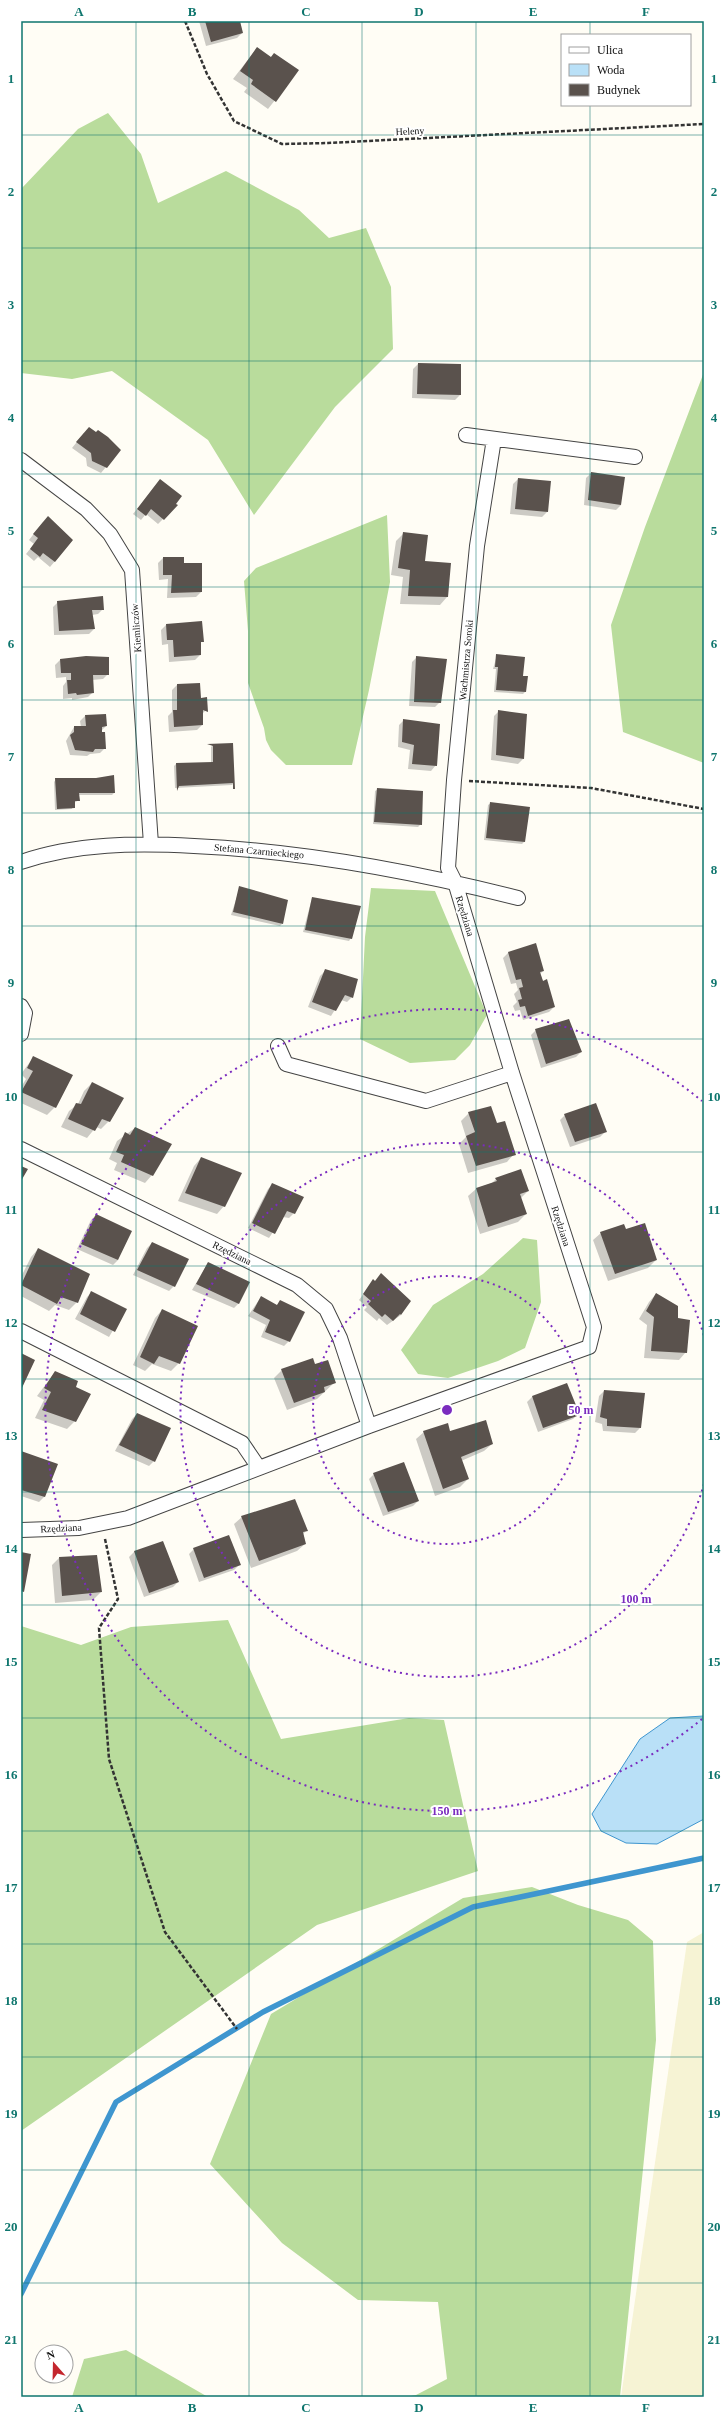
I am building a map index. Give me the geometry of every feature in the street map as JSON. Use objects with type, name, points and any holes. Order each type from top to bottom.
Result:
[{"type":"street","points":[[466,435],[635,457]]},
{"type":"street","name":"Wachmistrza Soroki","points":[[455,882],[448,868],[454,780],[477,546],[494,439]]},
{"type":"street","name":"Kiemliczów","points":[[21,460],[86,510],[110,534],[132,570],[151,844]]},
{"type":"street","name":"Stefana Czarnieckiego","points":[[21,862],[53,854],[99,846],[151,844],[290,852],[455,882],[518,898]]},
{"type":"street","name":"Rzędziana","points":[[21,1530],[80,1528],[128,1518],[369,1426],[589,1347],[594,1327],[512,1073],[455,882]]},
{"type":"street","points":[[21,1006],[25,1013],[21,1034]]},
{"type":"street","points":[[278,1046],[286,1064],[426,1101],[512,1073]]},
{"type":"street","name":"Rzędziana","points":[[21,1148],[297,1285],[326,1309],[340,1338],[369,1426]]},
{"type":"street","points":[[21,1331],[242,1443],[259,1468]]},
{"type":"path","name":"Heleny","points":[[185,21],[206,74],[234,121],[282,144],[704,124]]},
{"type":"path","points":[[454,780],[591,788],[704,809]]},
{"type":"path","points":[[102,1523],[118,1599],[100,1628],[109,1758],[165,1932],[237,2029]]},
{"type":"shaded area","points":[[704,1932],[704,2397],[621,2397],[687,1942]]},
{"type":"green space","points":[[108,113],[141,154],[158,203],[226,171],[299,210],[329,238],[366,228],[391,287],[393,349],[335,407],[254,515],[208,440],[112,371],[72,379],[21,373],[21,189],[78,129]]},
{"type":"green space","points":[[704,372],[704,763],[623,732],[611,625],[645,527]]},
{"type":"green space","points":[[387,515],[390,582],[369,690],[352,765],[286,765],[271,750],[266,740],[264,728],[248,683],[248,631],[244,581],[256,568]]},
{"type":"green space","points":[[371,888],[435,891],[487,1015],[470,1045],[455,1060],[410,1063],[360,1039],[365,937]]},
{"type":"green space","points":[[523,1238],[537,1240],[541,1302],[525,1348],[498,1361],[448,1378],[418,1374],[401,1350],[433,1305],[483,1274]]},
{"type":"green space","points":[[228,1620],[281,1739],[409,1718],[444,1720],[478,1871],[317,1925],[21,2131],[21,1626],[81,1645],[131,1627]]},
{"type":"green space","points":[[532,1887],[578,1905],[628,1920],[653,1941],[656,2040],[620,2397],[406,2397],[416,2395],[447,2379],[438,2302],[358,2300],[282,2243],[210,2164],[271,2014],[463,1898]]},
{"type":"green space","points":[[126,2350],[208,2397],[72,2397],[84,2359]]},
{"type":"water","points":[[704,1716],[704,1819],[657,1844],[626,1843],[601,1831],[592,1814],[640,1739],[670,1718]]},
{"type":"building","points":[[205,21],[240,21],[243,33],[211,42]]},
{"type":"building","points":[[257,47],[271,57],[274,53],[299,70],[276,102],[251,84],[253,80],[240,71]]},
{"type":"building","points":[[418,363],[461,364],[461,395],[417,394]]},
{"type":"building","points":[[89,427],[96,432],[98,430],[108,437],[121,450],[107,468],[92,461],[91,453],[76,442]]},
{"type":"building","points":[[591,472],[625,477],[621,505],[588,500]]},
{"type":"building","points":[[518,478],[551,481],[548,512],[515,509]]},
{"type":"building","points":[[160,479],[182,496],[176,504],[178,505],[164,520],[151,509],[146,516],[137,509]]},
{"type":"building","points":[[48,516],[73,540],[55,562],[43,553],[40,557],[30,549],[38,538],[33,534]]},
{"type":"building","points":[[403,532],[428,535],[425,561],[451,563],[448,597],[408,596],[410,570],[398,568]]},
{"type":"building","points":[[163,557],[184,557],[184,563],[202,563],[202,592],[171,593],[172,575],[163,575]]},
{"type":"building","points":[[103,596],[104,610],[92,610],[95,629],[59,631],[57,601]]},
{"type":"building","points":[[202,621],[204,642],[201,642],[201,655],[174,657],[173,640],[167,640],[166,624]]},
{"type":"building","points":[[496,654],[525,657],[523,676],[528,676],[526,692],[496,690],[498,667],[495,667]]},
{"type":"building","points":[[86,656],[109,657],[109,675],[93,675],[94,693],[77,695],[76,693],[68,694],[67,680],[71,680],[71,673],[61,673],[60,659]]},
{"type":"building","points":[[416,656],[447,659],[441,703],[414,702]]},
{"type":"building","points":[[200,683],[201,698],[207,697],[208,712],[203,710],[203,725],[174,727],[173,710],[177,710],[177,684]]},
{"type":"building","points":[[498,710],[527,714],[524,759],[496,755]]},
{"type":"building","points":[[106,714],[107,726],[102,727],[102,732],[105,732],[106,749],[95,749],[93,752],[75,750],[70,735],[74,732],[74,726],[86,726],[85,715]]},
{"type":"building","points":[[403,719],[440,724],[437,766],[412,764],[414,745],[402,742]]},
{"type":"building","points":[[233,743],[235,789],[233,789],[233,783],[179,786],[177,791],[176,763],[213,762],[213,746],[207,744]]},
{"type":"building","points":[[114,775],[115,793],[79,793],[80,801],[75,801],[75,808],[57,809],[55,778],[96,778]]},
{"type":"building","points":[[377,788],[423,791],[422,825],[374,822]]},
{"type":"building","points":[[490,802],[530,807],[525,842],[486,838]]},
{"type":"building","points":[[239,886],[288,900],[283,924],[233,912]]},
{"type":"building","points":[[312,897],[361,906],[352,939],[305,930]]},
{"type":"building","points":[[536,943],[544,971],[540,972],[543,981],[547,979],[555,1007],[528,1016],[525,1006],[520,1007],[518,1000],[522,999],[519,988],[523,987],[521,979],[516,980],[508,952]]},
{"type":"building","points":[[325,969],[358,979],[353,998],[345,995],[336,1011],[312,1002]]},
{"type":"building","points":[[569,1019],[582,1052],[546,1064],[535,1029]]},
{"type":"building","points":[[33,1056],[73,1075],[56,1108],[21,1092],[33,1071],[27,1068]]},
{"type":"building","points":[[92,1082],[124,1098],[110,1122],[102,1119],[95,1131],[68,1119],[76,1103],[81,1104]]},
{"type":"building","points":[[596,1103],[607,1132],[575,1142],[564,1114]]},
{"type":"building","points":[[491,1106],[497,1123],[505,1121],[516,1155],[476,1166],[466,1136],[475,1132],[468,1112]]},
{"type":"building","points":[[135,1127],[172,1144],[153,1176],[121,1162],[124,1155],[116,1152],[125,1132],[130,1135]]},
{"type":"building","points":[[201,1157],[242,1173],[225,1207],[185,1193]]},
{"type":"building","points":[[21,1166],[28,1169],[21,1181]]},
{"type":"building","points":[[521,1169],[529,1191],[520,1194],[527,1214],[488,1227],[476,1188],[497,1181],[495,1178]]},
{"type":"building","points":[[272,1183],[304,1197],[295,1214],[287,1211],[275,1234],[252,1223]]},
{"type":"building","points":[[96,1214],[132,1231],[118,1260],[81,1244]]},
{"type":"building","points":[[645,1223],[657,1260],[615,1274],[600,1232],[624,1224],[626,1229]]},
{"type":"building","points":[[152,1242],[189,1259],[175,1287],[137,1270]]},
{"type":"building","points":[[38,1248],[90,1274],[78,1303],[61,1297],[57,1304],[21,1285]]},
{"type":"building","points":[[208,1262],[250,1282],[239,1304],[196,1284]]},
{"type":"building","points":[[381,1273],[411,1301],[401,1315],[400,1314],[393,1321],[385,1314],[382,1317],[368,1304],[371,1301],[363,1294],[373,1279],[375,1281]]},
{"type":"building","points":[[91,1291],[127,1309],[115,1332],[80,1314]]},
{"type":"building","points":[[656,1293],[678,1306],[678,1318],[690,1320],[687,1353],[651,1351],[654,1317],[646,1311]]},
{"type":"building","points":[[261,1296],[277,1305],[280,1300],[305,1312],[290,1342],[265,1332],[270,1320],[253,1311]]},
{"type":"building","points":[[162,1309],[198,1326],[180,1364],[159,1356],[154,1364],[140,1357]]},
{"type":"building","points":[[21,1353],[35,1360],[21,1390]]},
{"type":"building","points":[[313,1358],[315,1364],[328,1360],[336,1383],[324,1387],[325,1392],[294,1403],[281,1369]]},
{"type":"building","points":[[55,1371],[78,1381],[76,1387],[91,1394],[76,1422],[42,1410],[51,1392],[44,1388]]},
{"type":"building","points":[[567,1383],[580,1415],[543,1428],[532,1396]]},
{"type":"building","points":[[604,1390],[645,1393],[641,1428],[607,1426],[607,1419],[600,1417]]},
{"type":"building","points":[[137,1413],[171,1428],[155,1462],[119,1445]]},
{"type":"building","points":[[486,1420],[493,1444],[461,1457],[469,1479],[443,1489],[423,1431],[448,1423],[450,1431]]},
{"type":"building","points":[[21,1451],[58,1464],[45,1497],[21,1490]]},
{"type":"building","points":[[404,1462],[419,1501],[388,1512],[373,1473]]},
{"type":"building","points":[[295,1499],[308,1531],[303,1532],[306,1544],[259,1561],[241,1516]]},
{"type":"building","points":[[229,1535],[241,1565],[204,1578],[193,1548]]},
{"type":"building","points":[[163,1541],[179,1582],[149,1593],[134,1551]]},
{"type":"building","points":[[21,1552],[31,1554],[24,1592],[21,1591]]},
{"type":"building","points":[[97,1555],[102,1592],[62,1596],[59,1557]]},
{"type":"waterway","points":[[21,2294],[116,2102],[263,2012],[473,1907],[704,1858]]}]
